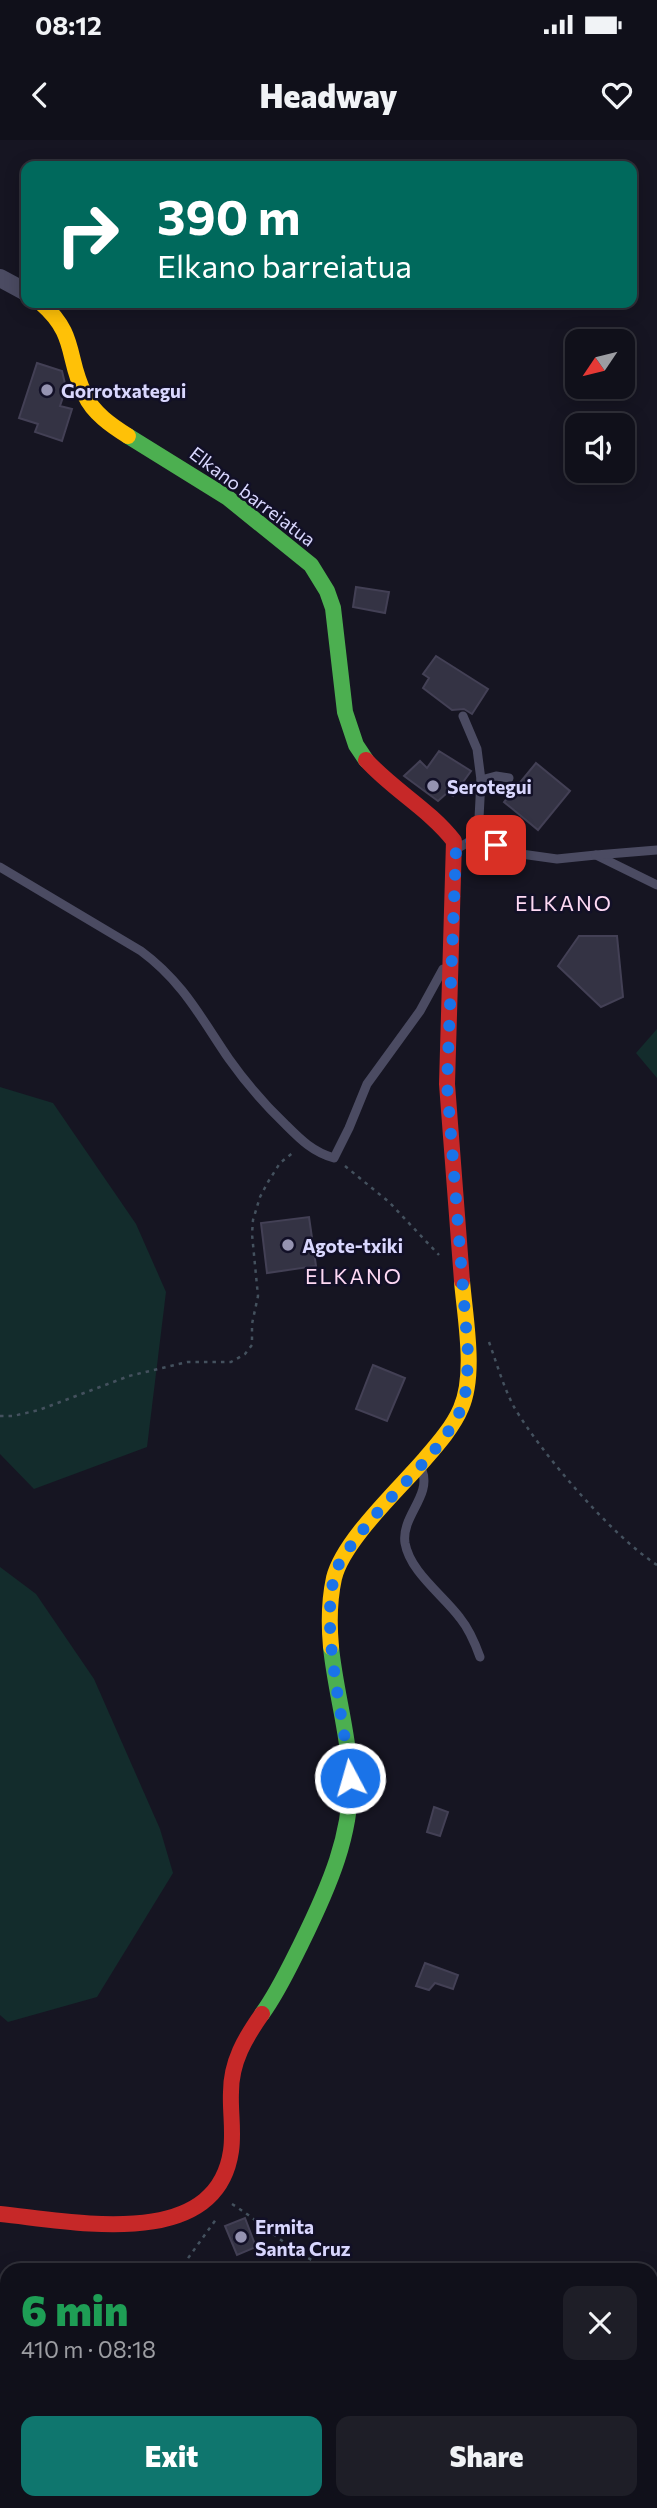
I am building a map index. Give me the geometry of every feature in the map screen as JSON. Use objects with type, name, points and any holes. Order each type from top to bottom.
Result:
[{"type":"street","points":[[0,278],[21,289]]},
{"type":"street","name":"Elkano barreiatua","points":[[47,308],[54,314],[65,334],[79,382],[93,408],[112,426],[217,490],[311,565],[322,581],[334,610],[344,706],[348,726],[357,747],[386,779],[436,819],[454,841],[456,849]]},
{"type":"street","points":[[0,2214],[133,2225],[184,2214],[218,2195],[232,2150],[231,2089],[237,2057],[250,2031],[278,1990],[330,1880],[347,1819],[349,1768],[329,1601],[337,1569],[371,1520],[450,1428],[460,1410],[467,1384],[468,1353],[447,1084],[456,849]]},
{"type":"lane","points":[[463,716],[477,749],[481,780],[478,837]]},
{"type":"lane","points":[[481,780],[496,776],[509,778]]},
{"type":"lane","points":[[456,849],[478,837]]},
{"type":"lane","points":[[478,837],[514,853],[557,859],[657,850]]},
{"type":"lane","points":[[596,855],[657,885]]},
{"type":"lane","points":[[0,867],[141,951],[160,966],[197,1007],[228,1057],[254,1091],[304,1143],[334,1158],[367,1084],[420,1011],[452,950]]},
{"type":"lane","points":[[420,1465],[424,1474],[422,1489],[407,1523],[406,1546],[420,1572],[462,1620],[480,1657]]},
{"type":"path","points":[[0,1416],[39,1410],[129,1376],[187,1362],[231,1362],[245,1354],[252,1345],[252,1324],[258,1296],[252,1234],[254,1214],[260,1197],[280,1163],[304,1143]]},
{"type":"path","points":[[334,1158],[389,1202],[443,1258]]},
{"type":"path","points":[[486,1336],[514,1407],[536,1437],[586,1498],[637,1552],[657,1565]]},
{"type":"path","points":[[184,2263],[217,2221],[218,2195],[244,2211],[289,2248],[314,2263]]},
{"type":"green space","points":[[657,1029],[657,1078],[636,1053]]},
{"type":"green space","points":[[0,1087],[53,1103],[136,1224],[166,1292],[147,1447],[34,1489],[0,1454]]},
{"type":"green space","points":[[0,1567],[36,1594],[94,1679],[160,1829],[173,1873],[97,1997],[8,2022],[0,2015]]},
{"type":"building","name":"Gorrotxategui","points":[[37,363],[62,371],[66,388],[60,406],[72,409],[62,441],[35,432],[38,424],[19,418]]},
{"type":"building","points":[[356,587],[389,592],[385,613],[353,607]]},
{"type":"building","points":[[436,656],[488,689],[472,714],[464,709],[452,710],[423,688],[429,678],[423,674]]},
{"type":"building","name":"Serotegui","points":[[439,751],[471,771],[453,796],[447,793],[438,801],[404,776],[420,761],[427,768]]},
{"type":"building","points":[[536,763],[570,791],[538,830],[504,802]]},
{"type":"building","points":[[579,936],[617,936],[623,997],[601,1007],[558,966]]},
{"type":"building","name":"Agote-txiki","points":[[309,1217],[316,1266],[267,1273],[261,1223]]},
{"type":"building","points":[[373,1365],[405,1378],[387,1421],[356,1409]]},
{"type":"building","points":[[434,1807],[448,1812],[440,1836],[427,1832]]},
{"type":"building","points":[[425,1963],[458,1975],[453,1989],[435,1983],[429,1990],[416,1986]]},
{"type":"building","name":"Ermita Santa Cruz","points":[[245,2218],[256,2247],[237,2255],[225,2226]]},
{"type":"traffic: fast","points":[[128,436],[228,498],[311,565],[327,591],[333,608],[345,712],[356,745],[366,760]]},
{"type":"traffic: fast","points":[[262,2014],[283,1980],[321,1902],[337,1860],[348,1816],[350,1770],[331,1647]]},
{"type":"traffic: slow","points":[[46,308],[61,326],[66,337],[79,382],[88,402],[128,436]]},
{"type":"traffic: slow","points":[[331,1647],[331,1595],[339,1564],[373,1516],[444,1436],[461,1408],[469,1363],[462,1281]]},
{"type":"traffic: jam","points":[[366,760],[434,819],[454,841],[447,1084],[462,1281]]},
{"type":"traffic: jam","points":[[0,2214],[100,2224],[136,2223],[170,2218],[199,2205],[220,2183],[231,2151],[233,2071],[245,2041],[262,2014]]},
{"type":"place","name":"Gorrotxategui","points":[[47,390]]},
{"type":"place","name":"Serotegui","points":[[433,786]]},
{"type":"place","name":"Agote-txiki","points":[[288,1245]]},
{"type":"place","name":"Ermita Santa Cruz","points":[[241,2237]]},
{"type":"district","name":"ELKANO","points":[[564,902]]},
{"type":"district","name":"ELKANO","points":[[354,1275]]},
{"type":"route","points":[[350,1778],[329,1601],[337,1569],[371,1520],[450,1428],[460,1410],[467,1384],[468,1353],[447,1084],[456,849],[478,837],[496,845]]}]
